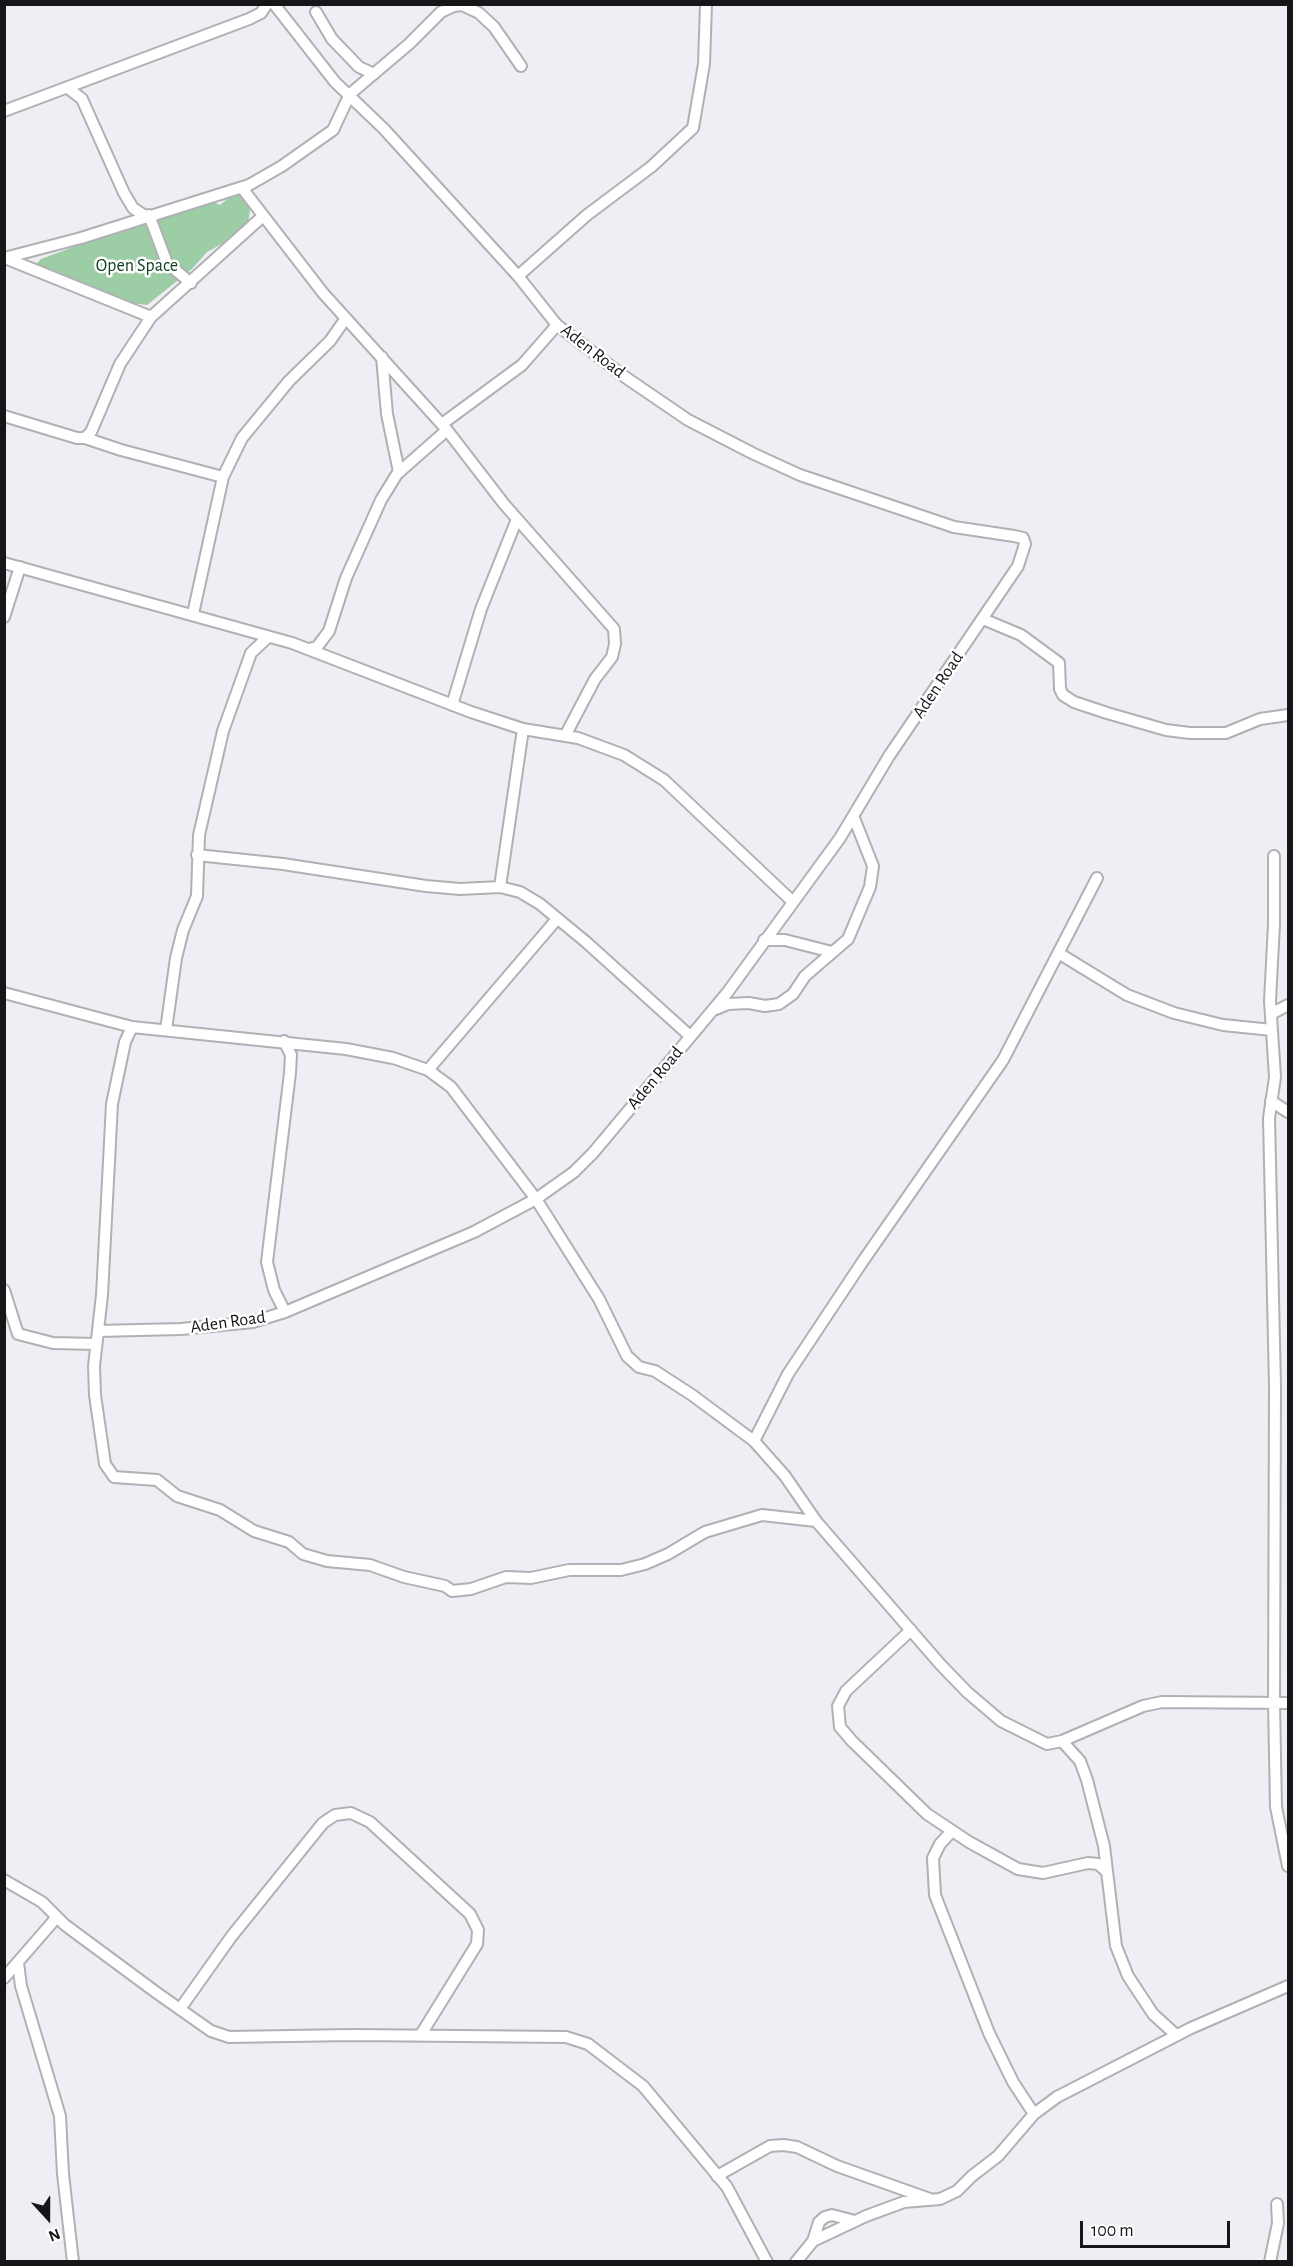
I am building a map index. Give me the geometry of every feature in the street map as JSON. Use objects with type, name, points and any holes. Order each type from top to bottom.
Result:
[{"type":"street","points":[[4,111],[249,19],[261,13],[267,4]]},
{"type":"street","name":"Aden Road","points":[[98,1331],[181,1329],[253,1322],[285,1312],[448,1244],[536,1199],[594,1153],[713,1010],[854,818],[874,778],[1018,566],[1024,549],[1023,538],[954,527],[827,485],[754,454],[688,420],[626,377],[557,325],[518,276],[350,94],[335,82],[274,4]]},
{"type":"street","points":[[518,276],[587,215],[651,167],[693,128],[705,64],[706,4]]},
{"type":"street","points":[[6,257],[81,238],[242,188],[282,166],[333,130],[350,94],[409,44],[441,12],[462,5],[479,13],[494,27],[521,66]]},
{"type":"street","points":[[316,12],[332,39],[359,67],[374,74]]},
{"type":"street","points":[[68,88],[82,99],[124,193],[134,208],[147,216],[167,263],[191,283]]},
{"type":"street","points":[[242,188],[262,217],[346,318],[444,427],[517,519],[614,629],[616,637],[612,657],[595,679],[565,736]]},
{"type":"street","points":[[86,438],[91,432],[120,364],[151,317],[262,217]]},
{"type":"street","points":[[6,257],[50,278],[151,317]]},
{"type":"street","points":[[193,614],[223,477],[242,438],[267,406],[330,341],[346,318]]},
{"type":"street","points":[[309,649],[317,647],[329,631],[346,578],[381,500],[399,472],[444,427],[535,353],[557,325]]},
{"type":"street","points":[[382,356],[389,430],[399,472]]},
{"type":"street","points":[[4,416],[223,477]]},
{"type":"street","points":[[452,705],[480,609],[517,519]]},
{"type":"street","points":[[4,563],[193,614],[309,649],[452,705],[523,729],[565,736],[624,755],[664,780],[793,902]]},
{"type":"street","points":[[4,617],[20,567]]},
{"type":"street","points":[[983,619],[1021,635],[1059,663],[1060,689],[1074,702],[1166,730],[1190,734],[1226,733],[1260,719],[1288,715]]},
{"type":"street","points":[[329,631],[332,658]]},
{"type":"street","points":[[166,1030],[176,958],[183,930],[197,896],[197,855],[223,731],[251,653],[249,632]]},
{"type":"street","points":[[251,653],[268,637]]},
{"type":"street","points":[[500,887],[523,729]]},
{"type":"street","points":[[713,1010],[728,1004],[749,1003],[765,1006],[779,1004],[793,994],[805,976],[831,952],[842,946],[852,932],[870,887],[873,866],[854,818]]},
{"type":"street","points":[[197,855],[272,862],[460,890],[500,887],[530,898],[690,1036]]},
{"type":"street","points":[[1274,856],[1271,1014],[1275,1077],[1271,1101],[1270,1176],[1280,1386],[1274,1703],[1276,1807],[1288,1866]]},
{"type":"street","points":[[754,1442],[788,1374],[863,1261],[1003,1060],[1060,954],[1097,878]]},
{"type":"street","points":[[428,1070],[557,919]]},
{"type":"street","points":[[764,940],[785,940],[831,952]]},
{"type":"street","points":[[1060,954],[1127,995],[1174,1013],[1223,1025],[1272,1030]]},
{"type":"street","points":[[4,993],[132,1027],[284,1041],[370,1053],[428,1070],[451,1087],[536,1199],[599,1299],[627,1356],[639,1367],[655,1371],[692,1395],[754,1442],[785,1476],[816,1521],[910,1630],[967,1692],[1001,1721],[1047,1744],[1062,1741],[1143,1707],[1162,1702],[1288,1703]]},
{"type":"street","points":[[1271,1014],[1288,1005]]},
{"type":"street","points":[[132,1027],[125,1042],[112,1104],[96,1344],[98,1423],[105,1464],[114,1477],[157,1480],[177,1496],[220,1510],[254,1531],[279,1537],[298,1547],[303,1554],[327,1561],[370,1565],[394,1575],[462,1591],[506,1577],[531,1578],[569,1570],[621,1570],[645,1564],[687,1544],[705,1532],[762,1515],[816,1521]]},
{"type":"street","points":[[284,1041],[291,1055],[290,1073],[267,1262],[274,1290],[285,1312]]},
{"type":"street","points":[[1271,1101],[1288,1112]]},
{"type":"street","points":[[4,1290],[18,1334],[53,1343],[96,1344]]},
{"type":"street","points":[[910,1630],[846,1691],[838,1706],[838,1720],[852,1741],[900,1790],[952,1831],[999,1859],[1029,1872],[1043,1873],[1088,1863],[1098,1864],[1106,1871]]},
{"type":"street","points":[[1062,1741],[1080,1761],[1087,1780],[1104,1846],[1116,1946],[1128,1976],[1153,2014],[1176,2035]]},
{"type":"street","points":[[180,2008],[231,1937],[323,1823],[335,1815],[351,1813],[370,1822],[462,1906],[470,1914],[478,1930],[477,1944],[420,2036]]},
{"type":"street","points":[[952,1831],[940,1844],[933,1858],[933,1881],[937,1902],[988,2033],[1013,2082],[1034,2114]]},
{"type":"street","points":[[4,1880],[42,1902],[57,1917],[211,2031],[241,2039],[276,2036],[566,2037],[588,2044],[643,2086],[727,2187],[767,2262]]},
{"type":"street","points":[[4,1978],[57,1917]]},
{"type":"street","points":[[18,1963],[21,1986],[60,2116],[63,2174],[73,2262]]},
{"type":"street","points":[[813,2241],[855,2221],[904,2202],[933,2200],[957,2191],[998,2156],[1034,2114],[1057,2097],[1176,2035],[1288,1986]]},
{"type":"street","points":[[717,2176],[770,2146],[783,2145],[797,2147],[837,2166],[933,2200]]},
{"type":"street","points":[[1270,2262],[1278,2223],[1277,2205]]},
{"type":"street","points":[[796,2262],[813,2241],[819,2222],[825,2217],[832,2215],[855,2221]]},
{"type":"green space","name":"Open Space","points":[[241,194],[250,210],[247,230],[207,252],[192,269],[147,305],[108,300],[32,268],[41,259],[205,198],[220,205],[230,197]]}]
